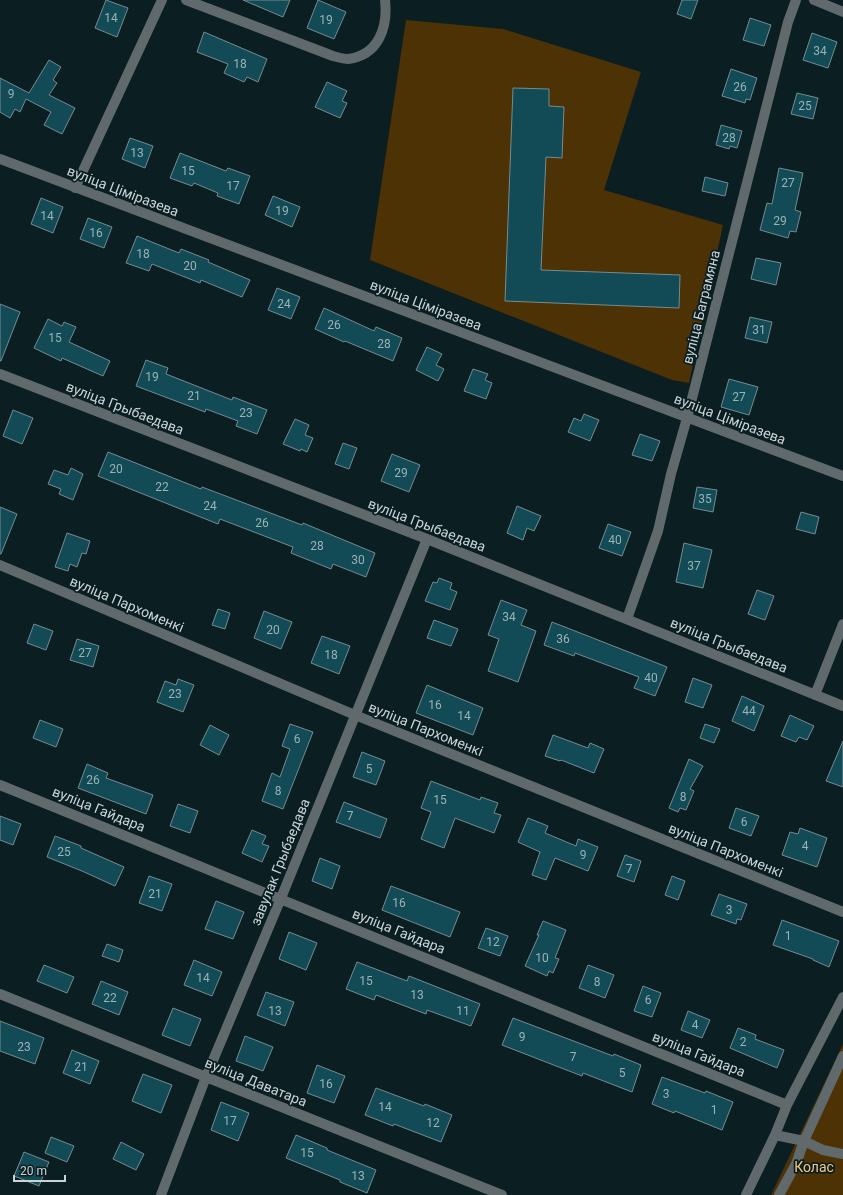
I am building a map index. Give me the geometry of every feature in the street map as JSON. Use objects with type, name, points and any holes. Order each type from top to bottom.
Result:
[{"type":"street","points":[[75,188],[162,0]]},
{"type":"street","points":[[186,0],[333,56],[347,59],[362,55],[377,44],[385,27],[385,0]]},
{"type":"street","name":"вуліца Баграмяна","points":[[627,619],[658,531],[670,474],[687,418],[788,22],[796,0]]},
{"type":"street","points":[[814,0],[843,12]]},
{"type":"street","name":"вуліца Ціміразева","points":[[0,159],[843,476]]},
{"type":"street","name":"вуліца Грыбаедава","points":[[0,374],[427,539],[843,706]]},
{"type":"street","name":"завулак Грыбаедава","points":[[161,1195],[206,1078],[427,539]]},
{"type":"street","name":"вуліца Пархоменкі","points":[[0,565],[355,715],[843,912]]},
{"type":"street","points":[[815,695],[843,624]]},
{"type":"street","name":"вуліца Гайдара","points":[[0,785],[787,1105]]},
{"type":"street","name":"вуліца Даватара","points":[[0,994],[206,1078],[502,1195]]},
{"type":"street","points":[[746,1195],[775,1135],[787,1105],[843,997]]},
{"type":"street","points":[[779,1195],[796,1164],[804,1141],[843,1056]]},
{"type":"street","points":[[775,1135],[804,1141],[823,1150],[843,1154]]},
{"type":"green space","points":[[406,20],[503,29],[641,72],[604,190],[723,225],[689,383],[672,380],[370,260]]},
{"type":"green space","name":"Колас","points":[[843,1044],[843,1195],[771,1195]]},
{"type":"building","points":[[106,0],[128,8],[117,37],[95,28]]},
{"type":"building","points":[[243,0],[290,0],[283,17]]},
{"type":"building","points":[[318,0],[346,12],[334,39],[307,28]]},
{"type":"building","points":[[682,0],[698,0],[691,19],[677,14]]},
{"type":"building","points":[[750,18],[771,25],[764,46],[743,40]]},
{"type":"building","points":[[204,32],[267,59],[258,82],[247,77],[244,82],[224,73],[228,64],[197,52]]},
{"type":"building","points":[[812,33],[837,42],[828,68],[803,60]]},
{"type":"building","points":[[49,60],[61,67],[53,80],[57,83],[49,95],[75,108],[62,134],[44,125],[51,112],[26,99],[20,112],[15,109],[10,118],[0,112],[0,78],[29,93]]},
{"type":"building","points":[[731,69],[757,78],[750,100],[746,99],[745,103],[722,96]]},
{"type":"building","points":[[327,82],[347,91],[342,101],[347,103],[340,118],[315,107]]},
{"type":"building","points":[[513,88],[549,89],[549,106],[564,107],[562,158],[546,157],[541,270],[680,275],[679,308],[505,301]]},
{"type":"building","points":[[797,93],[818,98],[813,119],[791,114]]},
{"type":"building","points":[[721,125],[742,131],[737,148],[730,146],[729,149],[716,145]]},
{"type":"building","points":[[130,138],[153,146],[145,168],[122,159]]},
{"type":"building","points":[[180,153],[226,171],[228,168],[250,176],[239,204],[217,196],[218,193],[194,183],[192,186],[170,178]]},
{"type":"building","points":[[779,168],[803,173],[795,210],[801,212],[796,232],[790,231],[788,238],[760,230],[767,203],[772,204]]},
{"type":"building","points":[[705,177],[728,183],[725,196],[702,191]]},
{"type":"building","points":[[273,196],[300,207],[292,227],[265,215]]},
{"type":"building","points":[[41,198],[63,207],[53,233],[31,224]]},
{"type":"building","points":[[88,218],[112,227],[104,248],[80,239]]},
{"type":"building","points":[[137,236],[179,253],[181,249],[209,260],[208,262],[250,280],[242,297],[201,280],[200,283],[152,264],[149,271],[126,263]]},
{"type":"building","points":[[756,258],[781,263],[776,285],[751,279]]},
{"type":"building","points":[[277,288],[300,297],[291,319],[268,310]]},
{"type":"building","points":[[0,304],[20,312],[1,361],[0,361]]},
{"type":"building","points":[[324,308],[374,331],[376,327],[402,338],[393,361],[315,329]]},
{"type":"building","points":[[750,317],[772,322],[767,343],[745,338]]},
{"type":"building","points":[[48,319],[62,326],[64,322],[76,327],[69,342],[110,361],[103,376],[62,358],[61,361],[34,348]]},
{"type":"building","points":[[427,347],[442,354],[436,365],[444,369],[438,381],[416,370]]},
{"type":"building","points":[[146,360],[168,368],[166,374],[232,400],[233,397],[267,410],[257,434],[236,426],[238,421],[206,409],[205,412],[136,386]]},
{"type":"building","points":[[473,369],[488,374],[485,380],[492,383],[486,399],[464,391]]},
{"type":"building","points":[[729,379],[758,387],[749,415],[721,407]]},
{"type":"building","points":[[13,410],[33,418],[22,444],[3,436]]},
{"type":"building","points":[[584,414],[599,420],[590,441],[568,432],[574,418],[581,421]]},
{"type":"building","points":[[295,419],[309,425],[305,435],[313,438],[307,452],[301,449],[300,451],[283,444]]},
{"type":"building","points":[[640,434],[660,441],[652,461],[632,455]]},
{"type":"building","points":[[343,443],[357,448],[349,469],[335,464]]},
{"type":"building","points":[[108,452],[201,489],[202,487],[302,525],[303,523],[375,553],[366,577],[333,564],[331,569],[291,553],[293,547],[220,519],[218,524],[98,476]]},
{"type":"building","points":[[392,454],[420,465],[409,492],[381,481]]},
{"type":"building","points":[[71,468],[83,474],[73,500],[59,494],[61,489],[48,484],[54,470],[68,475]]},
{"type":"building","points":[[697,487],[717,490],[713,512],[693,508]]},
{"type":"building","points":[[517,506],[541,516],[534,531],[527,528],[523,540],[507,533]]},
{"type":"building","points":[[0,507],[17,514],[1,554],[0,554]]},
{"type":"building","points":[[801,512],[819,517],[815,534],[796,529]]},
{"type":"building","points":[[608,524],[631,532],[622,556],[599,548]]},
{"type":"building","points":[[67,533],[90,541],[86,554],[82,553],[77,567],[70,564],[68,571],[55,567]]},
{"type":"building","points":[[684,543],[712,550],[703,588],[676,582]]},
{"type":"building","points":[[439,578],[452,583],[450,589],[457,592],[450,610],[425,601],[433,582],[437,583]]},
{"type":"building","points":[[757,590],[774,596],[765,620],[748,614]]},
{"type":"building","points":[[501,600],[527,610],[521,625],[536,631],[518,682],[488,671],[499,639],[488,635]]},
{"type":"building","points":[[218,609],[230,613],[225,629],[212,625]]},
{"type":"building","points":[[264,611],[292,622],[281,649],[254,638]]},
{"type":"building","points":[[434,620],[458,629],[451,646],[427,638]]},
{"type":"building","points":[[552,622],[667,667],[655,696],[634,688],[639,677],[575,653],[574,656],[544,645]]},
{"type":"building","points":[[34,624],[53,631],[46,650],[27,643]]},
{"type":"building","points":[[322,636],[350,646],[339,674],[311,663]]},
{"type":"building","points":[[77,639],[99,646],[93,667],[70,660]]},
{"type":"building","points":[[693,678],[712,685],[703,708],[685,702]]},
{"type":"building","points":[[178,679],[194,685],[183,712],[157,702],[165,681],[176,685]]},
{"type":"building","points":[[427,685],[483,708],[473,735],[416,713]]},
{"type":"building","points":[[742,696],[764,706],[754,731],[732,721]]},
{"type":"building","points":[[790,715],[814,726],[807,740],[799,737],[796,742],[781,736]]},
{"type":"building","points":[[40,720],[63,729],[56,747],[33,738]]},
{"type":"building","points":[[290,724],[313,732],[283,809],[262,801],[272,773],[280,777],[290,749],[282,746]]},
{"type":"building","points":[[705,724],[720,729],[714,743],[700,738]]},
{"type":"building","points":[[210,725],[229,735],[219,755],[200,745]]},
{"type":"building","points":[[553,735],[588,748],[590,743],[604,749],[594,773],[561,760],[560,761],[545,756]]},
{"type":"building","points":[[843,741],[843,787],[826,781]]},
{"type":"building","points":[[362,752],[385,761],[376,785],[353,777]]},
{"type":"building","points":[[689,759],[703,766],[690,789],[694,791],[686,810],[680,808],[678,812],[669,808]]},
{"type":"building","points":[[87,764],[108,773],[106,778],[153,795],[146,814],[78,788]]},
{"type":"building","points":[[431,781],[480,800],[481,797],[498,803],[494,813],[501,815],[494,833],[455,818],[444,848],[421,839],[431,812],[421,808]]},
{"type":"building","points":[[344,802],[387,819],[380,838],[336,822]]},
{"type":"building","points":[[178,804],[198,811],[190,833],[170,826]]},
{"type":"building","points":[[736,808],[759,816],[751,836],[729,828]]},
{"type":"building","points":[[0,816],[21,824],[13,845],[0,840]]},
{"type":"building","points":[[528,818],[548,826],[545,833],[576,846],[578,839],[598,847],[588,871],[555,858],[546,880],[532,875],[540,852],[518,842]]},
{"type":"building","points":[[800,828],[827,838],[817,867],[782,855],[790,832],[798,834]]},
{"type":"building","points":[[252,830],[266,836],[262,844],[269,846],[262,862],[242,853]]},
{"type":"building","points":[[55,836],[81,846],[81,848],[124,867],[115,886],[47,857]]},
{"type":"building","points":[[625,855],[641,861],[634,882],[617,876]]},
{"type":"building","points":[[320,858],[340,866],[332,889],[312,881]]},
{"type":"building","points":[[149,876],[172,884],[162,911],[139,903]]},
{"type":"building","points":[[672,876],[685,881],[678,900],[665,895]]},
{"type":"building","points":[[391,886],[460,912],[450,937],[382,910]]},
{"type":"building","points":[[719,894],[747,904],[741,920],[737,919],[736,924],[711,915]]},
{"type":"building","points":[[216,901],[244,912],[233,939],[205,929]]},
{"type":"building","points":[[782,920],[839,941],[829,967],[813,959],[773,945]]},
{"type":"building","points":[[543,921],[566,930],[555,958],[559,959],[553,973],[549,971],[547,976],[525,966],[539,935],[537,935]]},
{"type":"building","points":[[486,928],[508,936],[500,956],[478,948]]},
{"type":"building","points":[[289,932],[317,943],[306,970],[279,959]]},
{"type":"building","points":[[107,944],[123,950],[119,962],[102,956]]},
{"type":"building","points":[[194,960],[222,972],[212,996],[184,985]]},
{"type":"building","points":[[357,962],[407,981],[409,976],[480,1004],[471,1026],[427,1010],[426,1014],[376,995],[374,1000],[346,989]]},
{"type":"building","points":[[44,965],[74,977],[67,993],[37,981]]},
{"type":"building","points":[[588,965],[614,975],[605,998],[579,988]]},
{"type":"building","points":[[101,981],[128,992],[119,1015],[92,1004]]},
{"type":"building","points":[[643,986],[661,993],[652,1017],[634,1011]]},
{"type":"building","points":[[266,992],[294,1002],[285,1026],[257,1015]]},
{"type":"building","points":[[173,1008],[201,1019],[190,1046],[162,1035]]},
{"type":"building","points":[[688,1011],[710,1020],[702,1038],[681,1030]]},
{"type":"building","points":[[513,1018],[613,1056],[614,1054],[641,1065],[632,1092],[583,1073],[582,1076],[502,1045]]},
{"type":"building","points":[[0,1021],[44,1038],[35,1064],[0,1051]]},
{"type":"building","points":[[738,1028],[756,1035],[755,1039],[784,1050],[777,1068],[730,1048]]},
{"type":"building","points":[[245,1036],[273,1047],[263,1071],[236,1061]]},
{"type":"building","points":[[72,1050],[99,1061],[90,1084],[63,1073]]},
{"type":"building","points":[[317,1065],[345,1076],[334,1103],[307,1093]]},
{"type":"building","points":[[143,1074],[172,1085],[161,1113],[132,1101]]},
{"type":"building","points":[[662,1077],[705,1093],[706,1091],[733,1102],[722,1130],[675,1111],[674,1113],[652,1104]]},
{"type":"building","points":[[376,1088],[424,1106],[425,1104],[452,1115],[441,1142],[394,1124],[393,1126],[365,1115]]},
{"type":"building","points":[[221,1102],[249,1113],[238,1141],[211,1130]]},
{"type":"building","points":[[296,1135],[327,1148],[327,1150],[376,1170],[367,1193],[340,1182],[340,1180],[286,1158]]},
{"type":"building","points":[[51,1137],[74,1146],[67,1162],[45,1153]]},
{"type":"building","points":[[121,1142],[144,1154],[136,1170],[113,1159]]},
{"type":"building","points":[[24,1152],[49,1162],[39,1186],[14,1176]]}]
